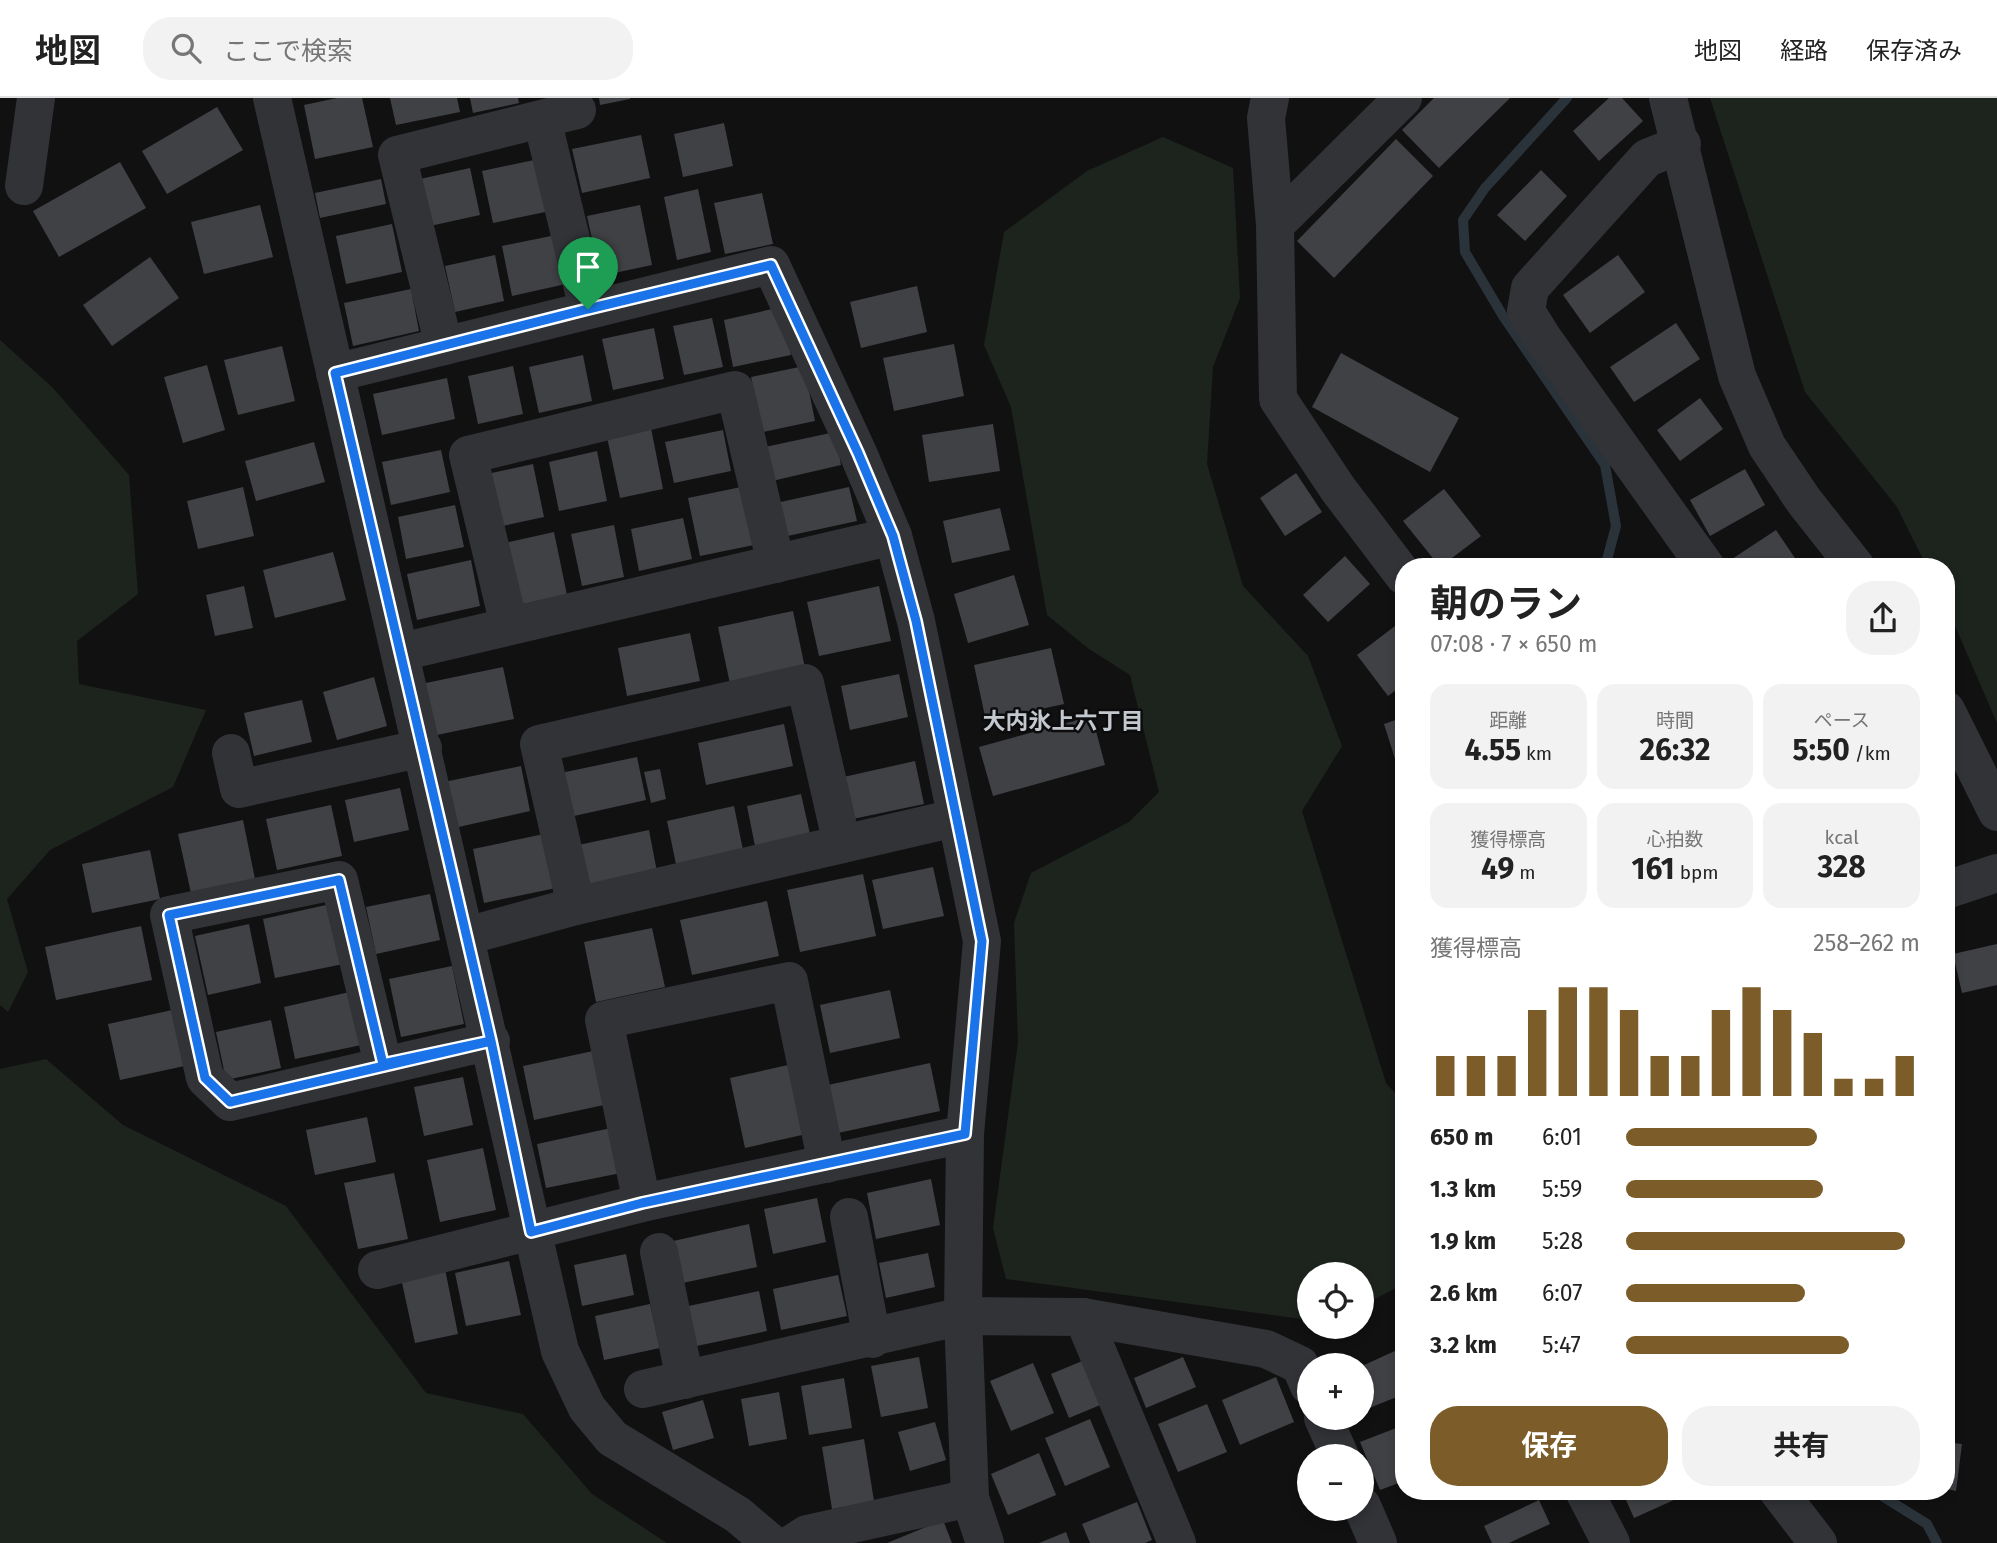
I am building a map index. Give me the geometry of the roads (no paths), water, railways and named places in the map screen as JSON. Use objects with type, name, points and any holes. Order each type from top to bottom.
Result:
[{"type":"street","points":[[24,186],[36,98]]},
{"type":"street","points":[[272,98],[491,1041],[531,1232],[560,1351],[587,1408],[612,1438],[738,1516],[771,1543]]},
{"type":"street","points":[[1270,98],[1266,118],[1275,225],[1278,399],[1338,489],[1395,564]]},
{"type":"street","points":[[1275,225],[1403,98]]},
{"type":"street","points":[[1668,98],[1682,144],[1737,376],[1766,446],[1804,501],[1849,558]]},
{"type":"street","points":[[444,346],[397,155],[560,115],[588,309]]},
{"type":"street","points":[[1682,144],[1647,158],[1530,288],[1526,311],[1700,558]]},
{"type":"street","points":[[335,373],[771,265],[858,453],[893,536],[916,621],[982,941],[965,1134],[963,1316],[970,1498],[985,1543]]},
{"type":"street","points":[[509,625],[468,454],[735,390],[776,564]]},
{"type":"street","points":[[401,652],[893,536]]},
{"type":"street","points":[[576,906],[539,744],[805,683],[842,844]]},
{"type":"street","points":[[1955,728],[1997,812]]},
{"type":"street","points":[[231,753],[239,789],[423,748]]},
{"type":"street","points":[[466,936],[576,906],[955,818]]},
{"type":"street","points":[[1955,887],[1997,873]]},
{"type":"street","points":[[383,1064],[339,880],[169,915],[205,1078],[230,1102],[383,1064],[491,1041]]},
{"type":"street","points":[[642,1203],[604,1020],[789,981],[827,1164]]},
{"type":"street","points":[[377,1270],[642,1203],[965,1134]]},
{"type":"street","points":[[849,1217],[872,1339]]},
{"type":"street","points":[[659,1252],[685,1380]]},
{"type":"street","points":[[643,1389],[872,1339],[963,1316],[1083,1317],[1266,1349],[1297,1364]]},
{"type":"street","points":[[1083,1317],[1177,1543]]},
{"type":"street","points":[[793,1543],[807,1534],[970,1498]]},
{"type":"street","points":[[1589,1500],[1611,1543]]},
{"type":"street","points":[[1785,1500],[1818,1543]]},
{"type":"street","points":[[1368,1521],[1378,1543]]},
{"type":"waterway","points":[[1567,98],[1485,188],[1463,220],[1465,252],[1503,316],[1605,465],[1616,526],[1607,558]]},
{"type":"waterway","points":[[1888,1500],[1927,1524],[1937,1543]]},
{"type":"district","name":"大内氷上六丁目","points":[[1063,721]]}]
